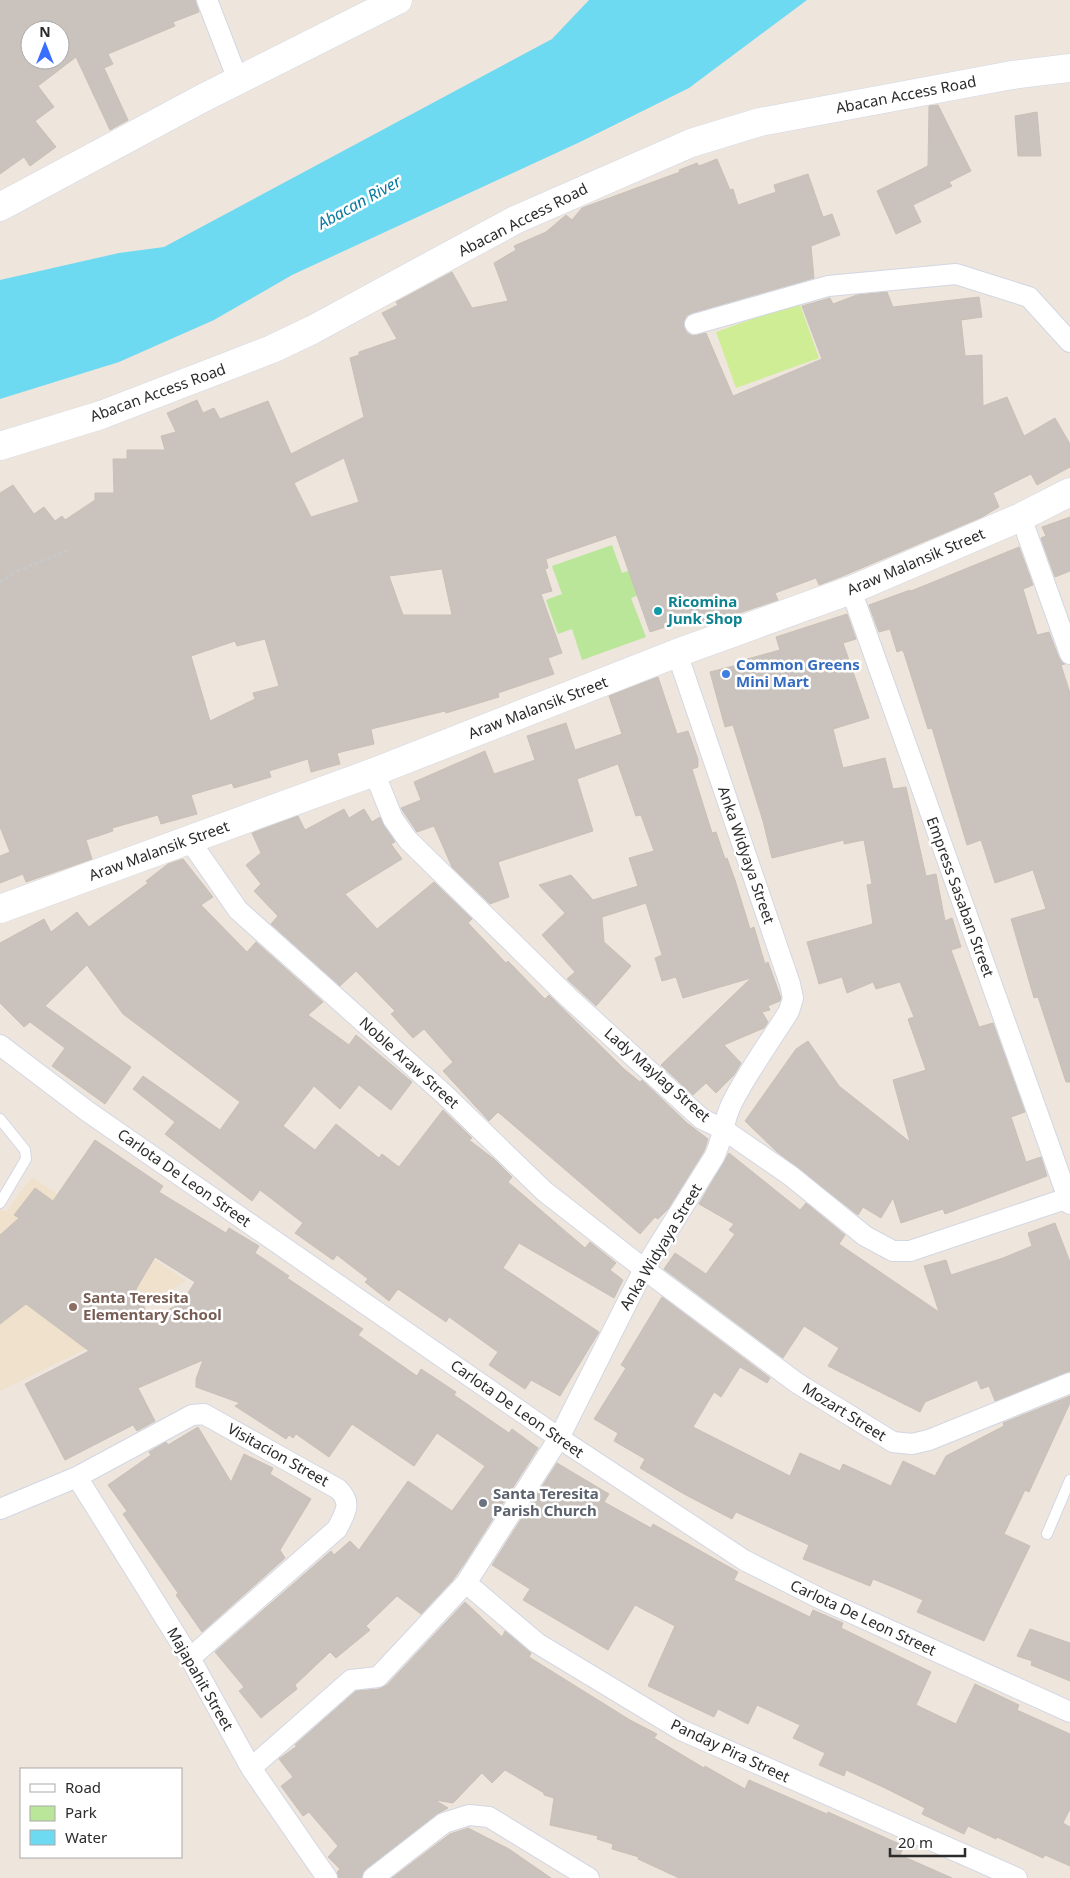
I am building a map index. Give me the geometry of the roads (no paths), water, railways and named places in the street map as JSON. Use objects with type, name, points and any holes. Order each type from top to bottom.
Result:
[{"type":"street","points":[[207,0],[238,80]]},
{"type":"street","points":[[0,207],[238,80],[398,0]]},
{"type":"street","name":"Abacan Access Road","points":[[0,446],[101,415],[272,349],[338,317],[515,220],[691,143],[760,122],[1012,75],[1070,68]]},
{"type":"street","points":[[695,324],[828,286],[956,274],[1030,297],[1070,342]]},
{"type":"street","name":"Araw Malansik Street","points":[[0,910],[374,772],[677,653],[851,590],[1021,518],[1070,492]]},
{"type":"street","points":[[1021,518],[1070,654]]},
{"type":"street","name":"Empress Sasaban Street","points":[[851,590],[1069,1201]]},
{"type":"street","name":"Anka Widyaya Street","points":[[251,1768],[351,1680],[378,1678],[466,1583],[559,1438],[644,1269],[714,1157],[722,1141],[723,1128],[731,1104],[789,1011],[793,998],[677,653]]},
{"type":"street","name":"Lady Maylag Street","points":[[374,772],[393,819],[408,840],[568,997],[702,1118],[723,1128],[791,1176],[866,1236],[893,1251],[910,1251],[1069,1201]]},
{"type":"street","name":"Noble Araw Street","points":[[190,841],[238,910],[444,1094],[544,1191],[644,1269]]},
{"type":"street","name":"Carlota De Leon Street","points":[[0,1045],[96,1117],[559,1438],[744,1560],[786,1582],[1070,1712]]},
{"type":"street","name":"Mozart Street","points":[[644,1269],[798,1383],[893,1442],[912,1444],[930,1440],[1070,1383]]},
{"type":"street","name":"Visitacion Street","points":[[0,1509],[77,1477],[192,1415],[204,1414],[338,1489],[346,1496],[348,1505],[337,1529],[190,1658]]},
{"type":"street","name":"Majapahit Street","points":[[77,1477],[190,1658],[251,1768],[327,1878]]},
{"type":"street","name":"Panday Pira Street","points":[[466,1583],[537,1643],[681,1730],[1017,1878]]},
{"type":"street","points":[[373,1878],[444,1823],[469,1815],[489,1817],[589,1878]]},
{"type":"lane","points":[[0,1119],[25,1150],[26,1159],[0,1203]]},
{"type":"lane","points":[[1047,1534],[1070,1480]]},
{"type":"water","name":"Abacan River","points":[[589,0],[807,0],[689,88],[580,142],[292,275],[214,320],[119,362],[0,399],[0,280],[119,253],[164,247],[552,39]]},
{"type":"place","name":"Ricomina Junk Shop","points":[[658,611]]},
{"type":"place","name":"Common Greens Mini Mart","points":[[726,674]]},
{"type":"place","name":"Santa Teresita Elementary School","points":[[73,1307]]},
{"type":"place","name":"Santa Teresita Parish Church","points":[[483,1503]]}]
